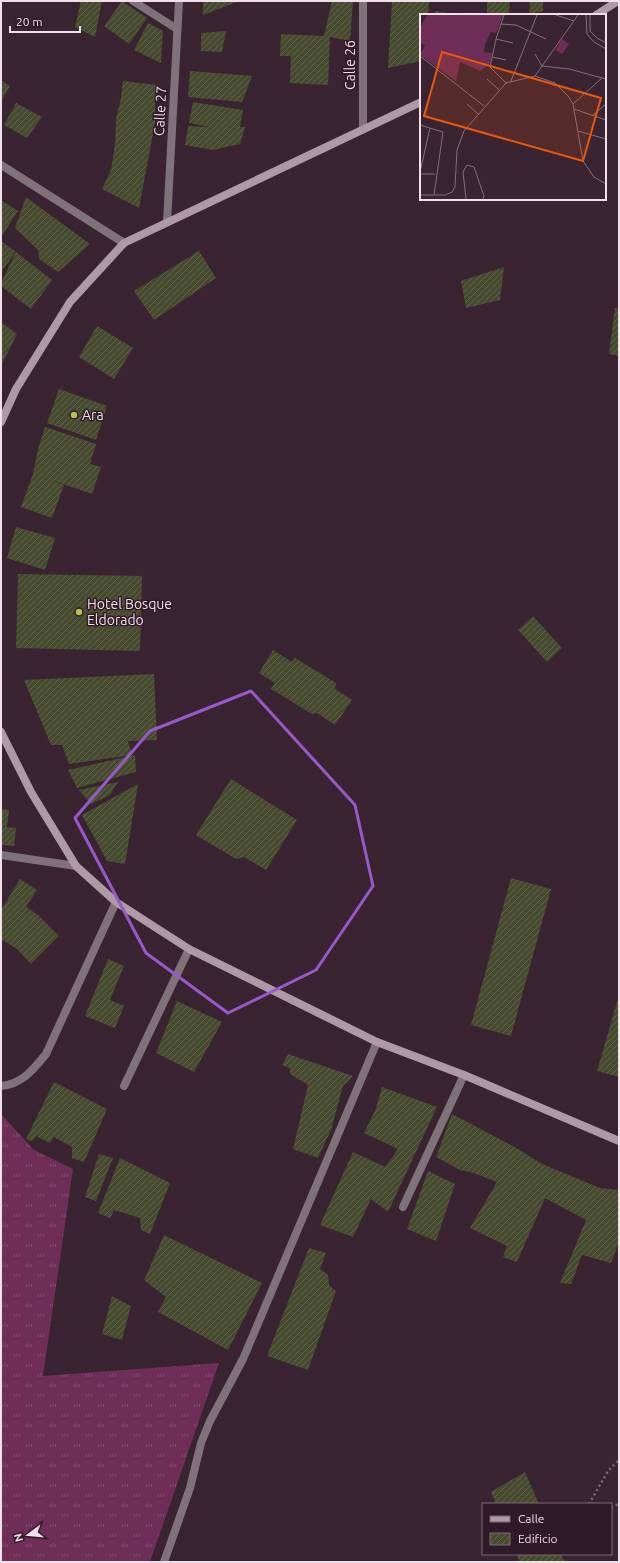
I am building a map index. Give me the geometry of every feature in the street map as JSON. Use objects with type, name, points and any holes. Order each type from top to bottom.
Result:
[{"type":"main road","points":[[598,14],[618,1]]},
{"type":"main road","points":[[1,422],[16,389],[70,302],[124,243],[363,128],[420,102]]},
{"type":"main road","points":[[1,732],[31,792],[76,866],[116,902],[189,949],[377,1042],[464,1075],[619,1141]]},
{"type":"street","points":[[133,1],[177,29]]},
{"type":"street","name":"Calle 27","points":[[167,222],[178,1]]},
{"type":"street","name":"Calle 26","points":[[363,1],[363,128]]},
{"type":"street","points":[[1,165],[124,243]]},
{"type":"street","points":[[1,855],[76,866]]},
{"type":"street","points":[[1,1086],[10,1085],[30,1074],[46,1054],[116,902]]},
{"type":"street","points":[[124,1086],[189,949]]},
{"type":"street","points":[[164,1562],[190,1488],[201,1442],[210,1421],[243,1359],[377,1042]]},
{"type":"street","points":[[403,1207],[464,1075]]},
{"type":"path","points":[[590,1503],[608,1470],[619,1460]]},
{"type":"highlighted area","points":[[251,691],[355,805],[373,886],[316,970],[228,1013],[146,953],[75,818],[150,731]]},
{"type":"green space","points":[[1,1114],[34,1150],[73,1169],[43,1376],[219,1363],[150,1562],[1,1562]]},
{"type":"building","points":[[81,1],[102,1],[95,37],[75,27]]},
{"type":"building","points":[[122,1],[147,18],[129,44],[104,26]]},
{"type":"building","points":[[203,1],[239,1],[203,15]]},
{"type":"building","points":[[332,1],[353,1],[350,41],[330,37],[328,85],[290,83],[291,56],[280,56],[281,34],[324,36]]},
{"type":"building","points":[[392,1],[429,1],[428,14],[420,14],[420,61],[388,68]]},
{"type":"building","points":[[487,1],[510,1],[509,14],[487,14]]},
{"type":"building","points":[[530,1],[543,1],[543,11],[529,14]]},
{"type":"building","points":[[435,11],[449,13],[449,14],[435,14]]},
{"type":"building","points":[[148,23],[163,31],[161,63],[134,50]]},
{"type":"building","points":[[226,31],[222,52],[201,51],[201,33]]},
{"type":"building","points":[[190,71],[252,76],[242,102],[188,97]]},
{"type":"building","points":[[1,80],[10,86],[1,102]]},
{"type":"building","points":[[123,81],[157,85],[155,123],[139,208],[102,189],[111,170],[115,144],[116,119]]},
{"type":"building","points":[[193,102],[243,110],[240,127],[245,127],[240,144],[213,150],[185,145],[188,126],[210,127],[189,123]]},
{"type":"building","points":[[16,103],[42,117],[27,138],[4,125]]},
{"type":"building","points":[[26,197],[90,244],[58,272],[39,259],[38,250],[15,228]]},
{"type":"building","points":[[1,200],[18,211],[1,237]]},
{"type":"building","points":[[1,241],[16,252],[1,272]]},
{"type":"building","points":[[199,251],[216,278],[154,320],[134,291]]},
{"type":"building","points":[[16,252],[52,280],[31,309],[1,286],[1,283]]},
{"type":"building","points":[[504,267],[500,300],[466,308],[461,281]]},
{"type":"building","points":[[615,308],[619,308],[619,356],[609,354]]},
{"type":"building","points":[[1,322],[17,334],[1,366]]},
{"type":"building","points":[[97,326],[133,348],[114,379],[79,357]]},
{"type":"building","points":[[59,389],[107,406],[96,440],[47,423]]},
{"type":"building","points":[[45,427],[96,444],[90,464],[101,467],[92,494],[52,480],[64,485],[52,518],[21,507],[33,474],[38,449]]},
{"type":"building","points":[[16,527],[55,538],[45,570],[7,558]]},
{"type":"building","name":"Hotel Bosque Eldorado","points":[[18,574],[142,576],[140,651],[16,648]]},
{"type":"building","points":[[533,616],[562,648],[547,662],[518,630]]},
{"type":"building","points":[[273,650],[292,662],[295,658],[336,683],[335,689],[352,700],[335,725],[317,713],[312,714],[271,689],[275,683],[259,673]]},
{"type":"building","points":[[154,674],[157,740],[128,741],[132,755],[69,764],[62,745],[51,745],[24,680]]},
{"type":"building","points":[[135,755],[136,772],[77,788],[68,770]]},
{"type":"building","points":[[231,779],[297,820],[266,870],[244,857],[236,859],[196,835]]},
{"type":"building","points":[[118,782],[110,795],[91,804],[79,790]]},
{"type":"building","points":[[138,784],[125,864],[107,861],[82,815]]},
{"type":"building","points":[[1,809],[9,810],[7,827],[16,828],[14,846],[1,845]]},
{"type":"building","points":[[511,878],[551,889],[511,1036],[471,1025]]},
{"type":"building","points":[[20,879],[37,890],[26,907],[38,915],[59,936],[31,964],[17,949],[1,939],[1,910]]},
{"type":"building","points":[[108,959],[124,966],[110,1000],[124,1006],[115,1028],[85,1016]]},
{"type":"building","points":[[619,995],[619,1077],[597,1071]]},
{"type":"building","points":[[177,1001],[222,1022],[194,1072],[156,1053]]},
{"type":"building","points":[[288,1054],[353,1076],[343,1086],[331,1130],[318,1158],[293,1149],[308,1085],[290,1074],[290,1068],[282,1065]]},
{"type":"building","points":[[54,1082],[107,1109],[84,1162],[72,1158],[72,1147],[54,1137],[50,1143],[36,1136],[32,1141],[26,1139]]},
{"type":"building","points":[[382,1087],[437,1107],[388,1212],[371,1199],[353,1237],[320,1225],[353,1152],[385,1167],[398,1149],[364,1133],[375,1111]]},
{"type":"building","points":[[452,1114],[513,1146],[542,1164],[600,1188],[619,1190],[619,1242],[611,1263],[582,1255],[571,1284],[560,1283],[586,1220],[545,1198],[517,1262],[503,1257],[507,1246],[470,1228],[497,1182],[474,1173],[460,1170],[436,1157]]},
{"type":"building","points":[[99,1154],[113,1158],[96,1201],[85,1197]]},
{"type":"building","points":[[120,1158],[170,1183],[150,1234],[141,1230],[140,1218],[114,1210],[110,1218],[98,1213]]},
{"type":"building","points":[[428,1171],[455,1184],[436,1241],[407,1229]]},
{"type":"building","points":[[164,1235],[262,1283],[228,1350],[158,1312],[166,1297],[144,1280]]},
{"type":"building","points":[[309,1248],[326,1253],[320,1269],[328,1275],[329,1285],[336,1291],[308,1370],[267,1356]]},
{"type":"building","points":[[112,1296],[131,1306],[122,1340],[102,1334]]},
{"type":"building","points":[[525,1472],[539,1503],[496,1503],[491,1492]]},
{"type":"building","points":[[516,1555],[562,1555],[565,1562],[520,1562]]},
{"type":"place","name":"Ara","points":[[74,415]]},
{"type":"place","name":"Hotel Bosque Eldorado","points":[[79,612]]}]
